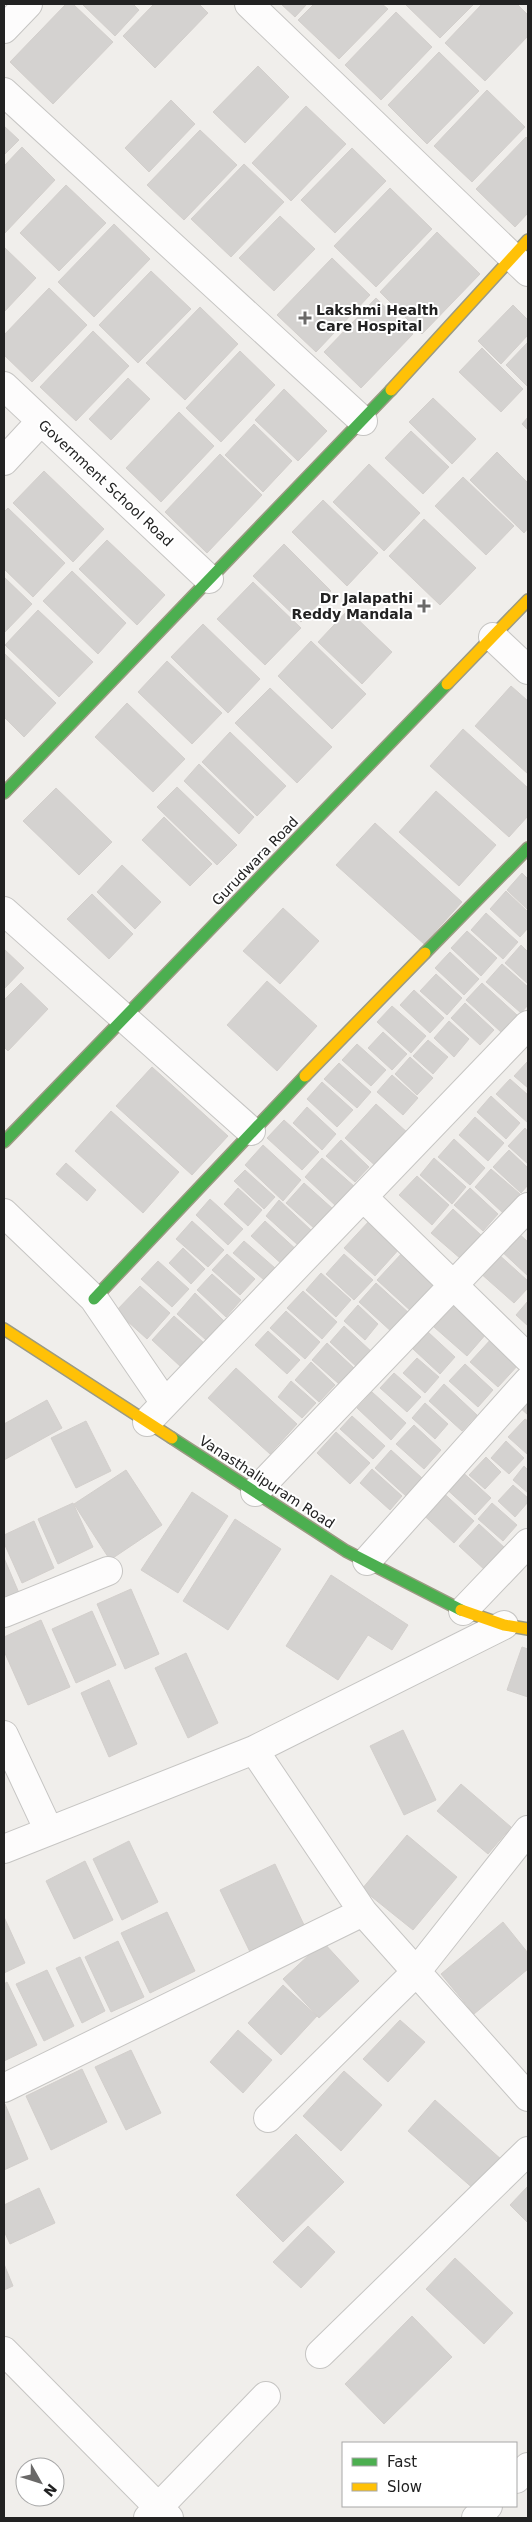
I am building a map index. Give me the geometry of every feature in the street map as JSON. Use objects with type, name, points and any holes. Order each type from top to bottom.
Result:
[{"type":"street","points":[[4,29],[28,4]]},
{"type":"street","points":[[4,793],[523,256],[249,4]]},
{"type":"street","points":[[4,92],[363,422]]},
{"type":"street","name":"Government School Road","points":[[4,386],[209,579]]},
{"type":"street","points":[[4,461],[41,422]]},
{"type":"street","name":"Gurudwara Road","points":[[4,1142],[528,600]]},
{"type":"street","points":[[493,637],[528,670]]},
{"type":"street","points":[[94,1299],[250,1131],[528,848]]},
{"type":"street","points":[[4,912],[250,1131]]},
{"type":"street","points":[[4,1213],[94,1299],[156,1412],[528,1025]]},
{"type":"street","points":[[363,1197],[528,1358]]},
{"type":"street","points":[[255,1492],[528,1207]]},
{"type":"street","name":"Vanasthalipuram Road","points":[[4,1329],[156,1412],[255,1492],[346,1551],[463,1611],[516,1627]]},
{"type":"street","points":[[367,1561],[528,1381]]},
{"type":"street","points":[[463,1611],[528,1543]]},
{"type":"street","points":[[4,1613],[108,1571]]},
{"type":"street","points":[[4,1849],[254,1750],[516,1627]]},
{"type":"street","points":[[4,1734],[49,1831]]},
{"type":"street","points":[[254,1750],[363,1912],[528,2097]]},
{"type":"street","points":[[268,2118],[416,1972],[528,1830]]},
{"type":"street","points":[[4,2088],[363,1912]]},
{"type":"street","points":[[320,2354],[528,2150]]},
{"type":"street","points":[[4,2350],[158,2515],[266,2396]]},
{"type":"street","points":[[517,2478],[528,2467]]},
{"type":"street","points":[[476,2518],[487,2507]]},
{"type":"building","points":[[66,4],[73,4],[113,42],[53,104],[10,62]]},
{"type":"building","points":[[82,4],[133,4],[139,10],[115,36]]},
{"type":"building","points":[[154,4],[199,4],[208,13],[155,68],[123,36]]},
{"type":"building","points":[[281,4],[307,4],[295,17]]},
{"type":"building","points":[[314,4],[382,4],[388,9],[339,59],[298,20]]},
{"type":"building","points":[[405,4],[474,4],[440,38]]},
{"type":"building","points":[[482,4],[517,4],[528,15],[528,36],[485,81],[445,43]]},
{"type":"building","points":[[396,12],[432,47],[381,100],[345,65]]},
{"type":"building","points":[[439,52],[479,91],[427,144],[388,105]]},
{"type":"building","points":[[258,66],[289,97],[245,143],[213,112]]},
{"type":"building","points":[[487,90],[525,127],[472,182],[434,146]]},
{"type":"building","points":[[171,100],[195,124],[149,172],[125,148]]},
{"type":"building","points":[[306,106],[346,144],[291,201],[252,163]]},
{"type":"building","points":[[4,126],[19,140],[4,155]]},
{"type":"building","points":[[200,130],[237,165],[184,220],[147,185]]},
{"type":"building","points":[[526,137],[528,139],[528,213],[515,227],[476,189]]},
{"type":"building","points":[[22,147],[55,180],[4,234],[4,166]]},
{"type":"building","points":[[352,148],[386,181],[335,233],[301,200]]},
{"type":"building","points":[[244,164],[284,202],[231,257],[191,219]]},
{"type":"building","points":[[66,185],[106,223],[59,271],[20,233]]},
{"type":"building","points":[[390,188],[432,229],[376,287],[334,246]]},
{"type":"building","points":[[280,216],[315,249],[274,291],[239,258]]},
{"type":"building","points":[[114,224],[150,259],[94,317],[58,282]]},
{"type":"building","points":[[437,232],[480,274],[422,334],[380,292]]},
{"type":"building","points":[[4,247],[36,278],[4,312]]},
{"type":"building","points":[[332,258],[370,295],[316,352],[277,315]]},
{"type":"building","points":[[151,271],[191,309],[138,363],[99,325]]},
{"type":"building","points":[[49,288],[87,325],[32,382],[4,355],[4,335]]},
{"type":"building","points":[[376,298],[413,334],[361,388],[324,352]]},
{"type":"building","points":[[513,305],[528,320],[528,335],[501,364],[478,341]]},
{"type":"building","points":[[200,307],[238,344],[185,400],[146,363]]},
{"type":"building","points":[[93,331],[129,366],[76,421],[40,387]]},
{"type":"building","points":[[528,342],[528,387],[506,365]]},
{"type":"building","points":[[482,348],[523,389],[501,412],[459,372]]},
{"type":"building","points":[[240,351],[275,385],[221,442],[186,408]]},
{"type":"building","points":[[128,378],[150,399],[111,440],[89,419]]},
{"type":"building","points":[[284,389],[327,431],[298,461],[255,420]]},
{"type":"building","points":[[433,398],[476,439],[452,464],[409,422]]},
{"type":"building","points":[[179,412],[214,446],[161,502],[126,468]]},
{"type":"building","points":[[528,417],[528,430],[522,424]]},
{"type":"building","points":[[254,424],[292,461],[263,492],[225,455]]},
{"type":"building","points":[[411,431],[449,467],[423,494],[385,458]]},
{"type":"building","points":[[497,452],[528,483],[528,528],[524,533],[470,480]]},
{"type":"building","points":[[220,454],[262,495],[207,553],[165,512]]},
{"type":"building","points":[[369,464],[420,513],[384,551],[333,502]]},
{"type":"building","points":[[44,471],[104,529],[73,562],[13,503]]},
{"type":"building","points":[[463,477],[514,526],[486,555],[435,506]]},
{"type":"building","points":[[323,500],[378,553],[347,586],[292,532]]},
{"type":"building","points":[[8,508],[65,563],[33,597],[4,569],[4,512]]},
{"type":"building","points":[[424,519],[476,568],[440,605],[389,556]]},
{"type":"building","points":[[107,540],[165,595],[137,625],[79,569]]},
{"type":"building","points":[[284,544],[331,591],[301,622],[253,576]]},
{"type":"building","points":[[72,571],[126,623],[98,654],[43,601]]},
{"type":"building","points":[[4,577],[32,604],[4,633]]},
{"type":"building","points":[[253,582],[301,628],[265,665],[217,619]]},
{"type":"building","points":[[38,610],[93,662],[59,697],[5,645]]},
{"type":"building","points":[[348,610],[392,652],[362,684],[318,642]]},
{"type":"building","points":[[203,624],[260,679],[228,713],[171,657]]},
{"type":"building","points":[[311,641],[366,694],[332,729],[278,676]]},
{"type":"building","points":[[4,653],[56,703],[24,737],[4,717]]},
{"type":"building","points":[[167,661],[222,713],[192,744],[138,692]]},
{"type":"building","points":[[511,686],[528,701],[528,774],[475,726]]},
{"type":"building","points":[[270,688],[332,747],[297,783],[235,723]]},
{"type":"building","points":[[127,703],[185,759],[153,792],[95,737]]},
{"type":"building","points":[[463,729],[528,788],[528,816],[509,837],[430,766]]},
{"type":"building","points":[[230,732],[286,786],[257,816],[202,762]]},
{"type":"building","points":[[199,764],[254,817],[239,834],[184,781]]},
{"type":"building","points":[[177,787],[237,845],[217,865],[157,807]]},
{"type":"building","points":[[56,788],[112,842],[79,875],[23,821]]},
{"type":"building","points":[[436,791],[496,845],[459,886],[399,832]]},
{"type":"building","points":[[164,817],[212,864],[190,886],[142,840]]},
{"type":"building","points":[[375,823],[462,902],[424,944],[336,865]]},
{"type":"building","points":[[122,865],[161,902],[135,929],[97,892]]},
{"type":"building","points":[[522,873],[528,879],[528,910],[507,890]]},
{"type":"building","points":[[506,891],[528,912],[528,928],[520,937],[490,909]]},
{"type":"building","points":[[92,894],[133,934],[109,959],[67,919]]},
{"type":"building","points":[[283,908],[319,941],[280,984],[243,951]]},
{"type":"building","points":[[486,913],[518,942],[503,959],[471,930]]},
{"type":"building","points":[[467,931],[497,958],[481,976],[451,948]]},
{"type":"building","points":[[521,945],[528,952],[528,984],[505,963]]},
{"type":"building","points":[[4,949],[24,968],[4,989]]},
{"type":"building","points":[[450,952],[479,979],[464,995],[435,968]]},
{"type":"building","points":[[502,964],[528,987],[528,1005],[521,1013],[486,982]]},
{"type":"building","points":[[436,974],[462,998],[447,1015],[420,991]]},
{"type":"building","points":[[267,981],[317,1026],[277,1071],[227,1025]]},
{"type":"building","points":[[21,983],[48,1009],[8,1051],[4,1047],[4,1000]]},
{"type":"building","points":[[482,983],[517,1015],[501,1032],[466,1000]]},
{"type":"building","points":[[414,990],[444,1018],[430,1033],[400,1005]]},
{"type":"building","points":[[465,1003],[494,1030],[480,1045],[451,1018]]},
{"type":"building","points":[[392,1006],[426,1036],[411,1053],[377,1022]]},
{"type":"building","points":[[449,1021],[469,1039],[454,1057],[434,1038]]},
{"type":"building","points":[[383,1032],[407,1054],[392,1070],[368,1048]]},
{"type":"building","points":[[428,1040],[448,1057],[433,1074],[413,1056]]},
{"type":"building","points":[[357,1044],[386,1070],[371,1086],[342,1060]]},
{"type":"building","points":[[410,1057],[433,1078],[417,1095],[395,1074]]},
{"type":"building","points":[[528,1061],[528,1088],[514,1076]]},
{"type":"building","points":[[339,1063],[371,1092],[357,1108],[324,1079]]},
{"type":"building","points":[[152,1067],[228,1136],[192,1175],[116,1106]]},
{"type":"building","points":[[392,1075],[418,1098],[403,1115],[377,1092]]},
{"type":"building","points":[[510,1079],[528,1095],[528,1123],[496,1094]]},
{"type":"building","points":[[322,1082],[353,1110],[337,1127],[307,1099]]},
{"type":"building","points":[[491,1096],[520,1123],[506,1139],[477,1112]]},
{"type":"building","points":[[376,1104],[409,1134],[379,1169],[345,1138]]},
{"type":"building","points":[[307,1107],[336,1134],[322,1150],[293,1123]]},
{"type":"building","points":[[111,1111],[179,1172],[143,1213],[75,1151]]},
{"type":"building","points":[[475,1117],[504,1143],[488,1161],[459,1135]]},
{"type":"building","points":[[284,1120],[319,1152],[302,1170],[267,1138]]},
{"type":"building","points":[[525,1128],[528,1132],[528,1164],[508,1146]]},
{"type":"building","points":[[454,1139],[485,1168],[470,1185],[438,1157]]},
{"type":"building","points":[[341,1140],[369,1167],[355,1182],[326,1156]]},
{"type":"building","points":[[263,1145],[301,1180],[283,1201],[245,1165]]},
{"type":"building","points":[[509,1150],[528,1168],[528,1185],[521,1193],[493,1167]]},
{"type":"building","points":[[322,1158],[355,1187],[337,1207],[305,1177]]},
{"type":"building","points":[[434,1158],[466,1187],[452,1204],[420,1175]]},
{"type":"building","points":[[66,1163],[96,1190],[87,1201],[56,1174]]},
{"type":"building","points":[[491,1169],[520,1194],[503,1213],[475,1187]]},
{"type":"building","points":[[245,1170],[275,1197],[264,1209],[234,1181]]},
{"type":"building","points":[[417,1176],[449,1205],[432,1225],[399,1195]]},
{"type":"building","points":[[304,1183],[333,1209],[315,1229],[286,1203]]},
{"type":"building","points":[[238,1188],[262,1210],[248,1226],[224,1204]]},
{"type":"building","points":[[470,1188],[498,1214],[483,1231],[454,1205]]},
{"type":"building","points":[[210,1199],[243,1229],[228,1245],[196,1215]]},
{"type":"building","points":[[279,1200],[312,1231],[299,1246],[266,1216]]},
{"type":"building","points":[[453,1209],[482,1236],[461,1259],[431,1233]]},
{"type":"building","points":[[371,1219],[401,1247],[375,1276],[344,1248]]},
{"type":"building","points":[[192,1221],[224,1250],[208,1267],[176,1239]]},
{"type":"building","points":[[265,1221],[299,1252],[285,1267],[251,1236]]},
{"type":"building","points":[[516,1231],[528,1242],[528,1276],[499,1249]]},
{"type":"building","points":[[244,1241],[275,1268],[264,1280],[233,1253]]},
{"type":"building","points":[[183,1248],[205,1269],[191,1284],[169,1263]]},
{"type":"building","points":[[403,1252],[438,1283],[412,1312],[377,1280]]},
{"type":"building","points":[[497,1253],[528,1281],[528,1288],[514,1303],[479,1272]]},
{"type":"building","points":[[227,1254],[255,1279],[240,1295],[212,1270]]},
{"type":"building","points":[[344,1254],[373,1280],[354,1300],[326,1274]]},
{"type":"building","points":[[158,1261],[189,1289],[172,1307],[141,1279]]},
{"type":"building","points":[[321,1273],[351,1300],[336,1317],[306,1290]]},
{"type":"building","points":[[212,1274],[241,1300],[226,1317],[197,1290]]},
{"type":"building","points":[[376,1283],[410,1314],[393,1333],[359,1302]]},
{"type":"building","points":[[140,1286],[170,1313],[147,1339],[116,1311]]},
{"type":"building","points":[[303,1291],[337,1322],[322,1339],[287,1308]]},
{"type":"building","points":[[195,1293],[224,1321],[206,1340],[177,1314]]},
{"type":"building","points":[[528,1301],[528,1326],[516,1315]]},
{"type":"building","points":[[456,1304],[487,1333],[467,1356],[434,1327]]},
{"type":"building","points":[[358,1305],[378,1324],[365,1340],[344,1321]]},
{"type":"building","points":[[286,1311],[320,1342],[305,1359],[270,1328]]},
{"type":"building","points":[[174,1316],[204,1343],[181,1367],[152,1340]]},
{"type":"building","points":[[344,1326],[374,1354],[359,1369],[330,1342]]},
{"type":"building","points":[[268,1331],[300,1360],[287,1374],[255,1345]]},
{"type":"building","points":[[428,1332],[455,1357],[440,1374],[413,1349]]},
{"type":"building","points":[[493,1337],[520,1363],[498,1387],[470,1362]]},
{"type":"building","points":[[327,1343],[354,1368],[339,1384],[312,1360]]},
{"type":"building","points":[[417,1358],[439,1377],[425,1393],[403,1373]]},
{"type":"building","points":[[311,1362],[335,1385],[319,1402],[295,1380]]},
{"type":"building","points":[[465,1364],[493,1390],[478,1407],[449,1381]]},
{"type":"building","points":[[236,1368],[297,1424],[270,1454],[208,1398]]},
{"type":"building","points":[[394,1373],[421,1397],[407,1412],[380,1388]]},
{"type":"building","points":[[291,1381],[316,1403],[302,1418],[278,1397]]},
{"type":"building","points":[[444,1384],[477,1415],[462,1431],[429,1401]]},
{"type":"building","points":[[372,1392],[406,1423],[391,1440],[357,1408]]},
{"type":"building","points":[[528,1395],[528,1415],[518,1406]]},
{"type":"building","points":[[47,1400],[62,1428],[4,1460],[4,1424]]},
{"type":"building","points":[[425,1403],[448,1424],[435,1439],[412,1418]]},
{"type":"building","points":[[352,1416],[385,1446],[373,1459],[340,1429]]},
{"type":"building","points":[[525,1419],[528,1421],[527,1454],[508,1437]]},
{"type":"building","points":[[86,1421],[111,1471],[76,1488],[51,1438]]},
{"type":"building","points":[[414,1425],[441,1450],[424,1469],[396,1444]]},
{"type":"building","points":[[336,1432],[370,1463],[350,1484],[317,1453]]},
{"type":"building","points":[[506,1441],[524,1458],[509,1474],[491,1458]]},
{"type":"building","points":[[391,1450],[422,1478],[406,1496],[375,1468]]},
{"type":"building","points":[[486,1457],[501,1472],[485,1489],[469,1475]]},
{"type":"building","points":[[524,1466],[528,1470],[528,1493],[513,1480]]},
{"type":"building","points":[[458,1468],[491,1498],[475,1515],[442,1485]]},
{"type":"building","points":[[372,1469],[402,1496],[390,1510],[360,1483]]},
{"type":"building","points":[[126,1470],[162,1525],[110,1560],[74,1504]]},
{"type":"building","points":[[513,1485],[528,1498],[528,1502],[515,1517],[498,1501]]},
{"type":"building","points":[[438,1488],[474,1521],[454,1543],[418,1510]]},
{"type":"building","points":[[192,1492],[228,1516],[178,1593],[141,1570]]},
{"type":"building","points":[[73,1503],[93,1547],[58,1564],[38,1519]]},
{"type":"building","points":[[492,1503],[517,1525],[503,1541],[478,1519]]},
{"type":"building","points":[[235,1519],[281,1549],[228,1630],[183,1601]]},
{"type":"building","points":[[34,1521],[54,1568],[22,1583],[4,1543],[4,1535]]},
{"type":"building","points":[[479,1524],[506,1549],[486,1571],[459,1546]]},
{"type":"building","points":[[4,1558],[19,1593],[4,1599]]},
{"type":"building","points":[[331,1575],[408,1625],[392,1650],[368,1635],[338,1680],[286,1646]]},
{"type":"building","points":[[131,1589],[159,1654],[125,1669],[97,1604]]},
{"type":"building","points":[[92,1611],[116,1665],[76,1683],[52,1629]]},
{"type":"building","points":[[41,1620],[70,1687],[28,1705],[4,1651],[4,1637]]},
{"type":"building","points":[[522,1647],[528,1649],[528,1697],[507,1690]]},
{"type":"building","points":[[186,1653],[218,1723],[188,1738],[155,1668]]},
{"type":"building","points":[[109,1680],[137,1744],[109,1757],[81,1693]]},
{"type":"building","points":[[403,1730],[436,1800],[404,1815],[370,1746]]},
{"type":"building","points":[[461,1784],[511,1827],[488,1854],[437,1811]]},
{"type":"building","points":[[407,1835],[457,1877],[413,1930],[362,1889]]},
{"type":"building","points":[[129,1841],[158,1902],[122,1920],[93,1859]]},
{"type":"building","points":[[85,1861],[113,1920],[74,1939],[46,1881]]},
{"type":"building","points":[[275,1864],[305,1927],[251,1954],[220,1890]]},
{"type":"building","points":[[167,1912],[195,1971],[150,1993],[121,1933]]},
{"type":"building","points":[[4,1917],[25,1963],[4,1973]]},
{"type":"building","points":[[503,1922],[528,1953],[528,1969],[474,2014],[441,1974]]},
{"type":"building","points":[[118,1941],[144,1997],[111,2012],[85,1957]]},
{"type":"building","points":[[323,1942],[359,1981],[319,2018],[283,1979]]},
{"type":"building","points":[[80,1957],[105,2011],[82,2023],[56,1968]]},
{"type":"building","points":[[47,1970],[74,2026],[44,2041],[16,1984]]},
{"type":"building","points":[[7,1982],[37,2045],[4,2061],[4,1984]]},
{"type":"building","points":[[283,1985],[317,2016],[281,2055],[248,2023]]},
{"type":"building","points":[[400,2020],[425,2042],[388,2082],[363,2059]]},
{"type":"building","points":[[238,2030],[272,2060],[243,2093],[210,2062]]},
{"type":"building","points":[[131,2050],[161,2113],[126,2130],[95,2067]]},
{"type":"building","points":[[82,2069],[107,2122],[51,2150],[26,2096]]},
{"type":"building","points":[[344,2071],[382,2105],[341,2151],[303,2116]]},
{"type":"building","points":[[435,2100],[503,2161],[476,2191],[408,2131]]},
{"type":"building","points":[[4,2105],[28,2159],[4,2170]]},
{"type":"building","points":[[296,2134],[344,2182],[283,2242],[236,2195]]},
{"type":"building","points":[[528,2186],[528,2223],[510,2205]]},
{"type":"building","points":[[39,2188],[55,2223],[10,2244],[4,2231],[4,2205]]},
{"type":"building","points":[[308,2226],[335,2252],[301,2288],[273,2262]]},
{"type":"building","points":[[455,2258],[513,2313],[484,2344],[426,2289]]},
{"type":"building","points":[[4,2264],[13,2286],[4,2290]]},
{"type":"building","points":[[412,2316],[452,2357],[384,2424],[345,2384]]},
{"type":"traffic: fast","points":[[4,793],[391,390]]},
{"type":"traffic: fast","points":[[4,1142],[447,684]]},
{"type":"traffic: fast","points":[[425,953],[528,848]]},
{"type":"traffic: fast","points":[[94,1299],[305,1076]]},
{"type":"traffic: fast","points":[[172,1438],[346,1551],[461,1610]]},
{"type":"traffic: slow","points":[[391,390],[528,240]]},
{"type":"traffic: slow","points":[[447,684],[528,600]]},
{"type":"traffic: slow","points":[[305,1076],[425,953]]},
{"type":"traffic: slow","points":[[4,1329],[172,1438]]},
{"type":"traffic: slow","points":[[461,1610],[504,1625],[528,1629]]},
{"type":"place","name":"Lakshmi Health Care Hospital","points":[[305,318]]},
{"type":"place","name":"Dr Jalapathi Reddy Mandala","points":[[424,606]]}]
